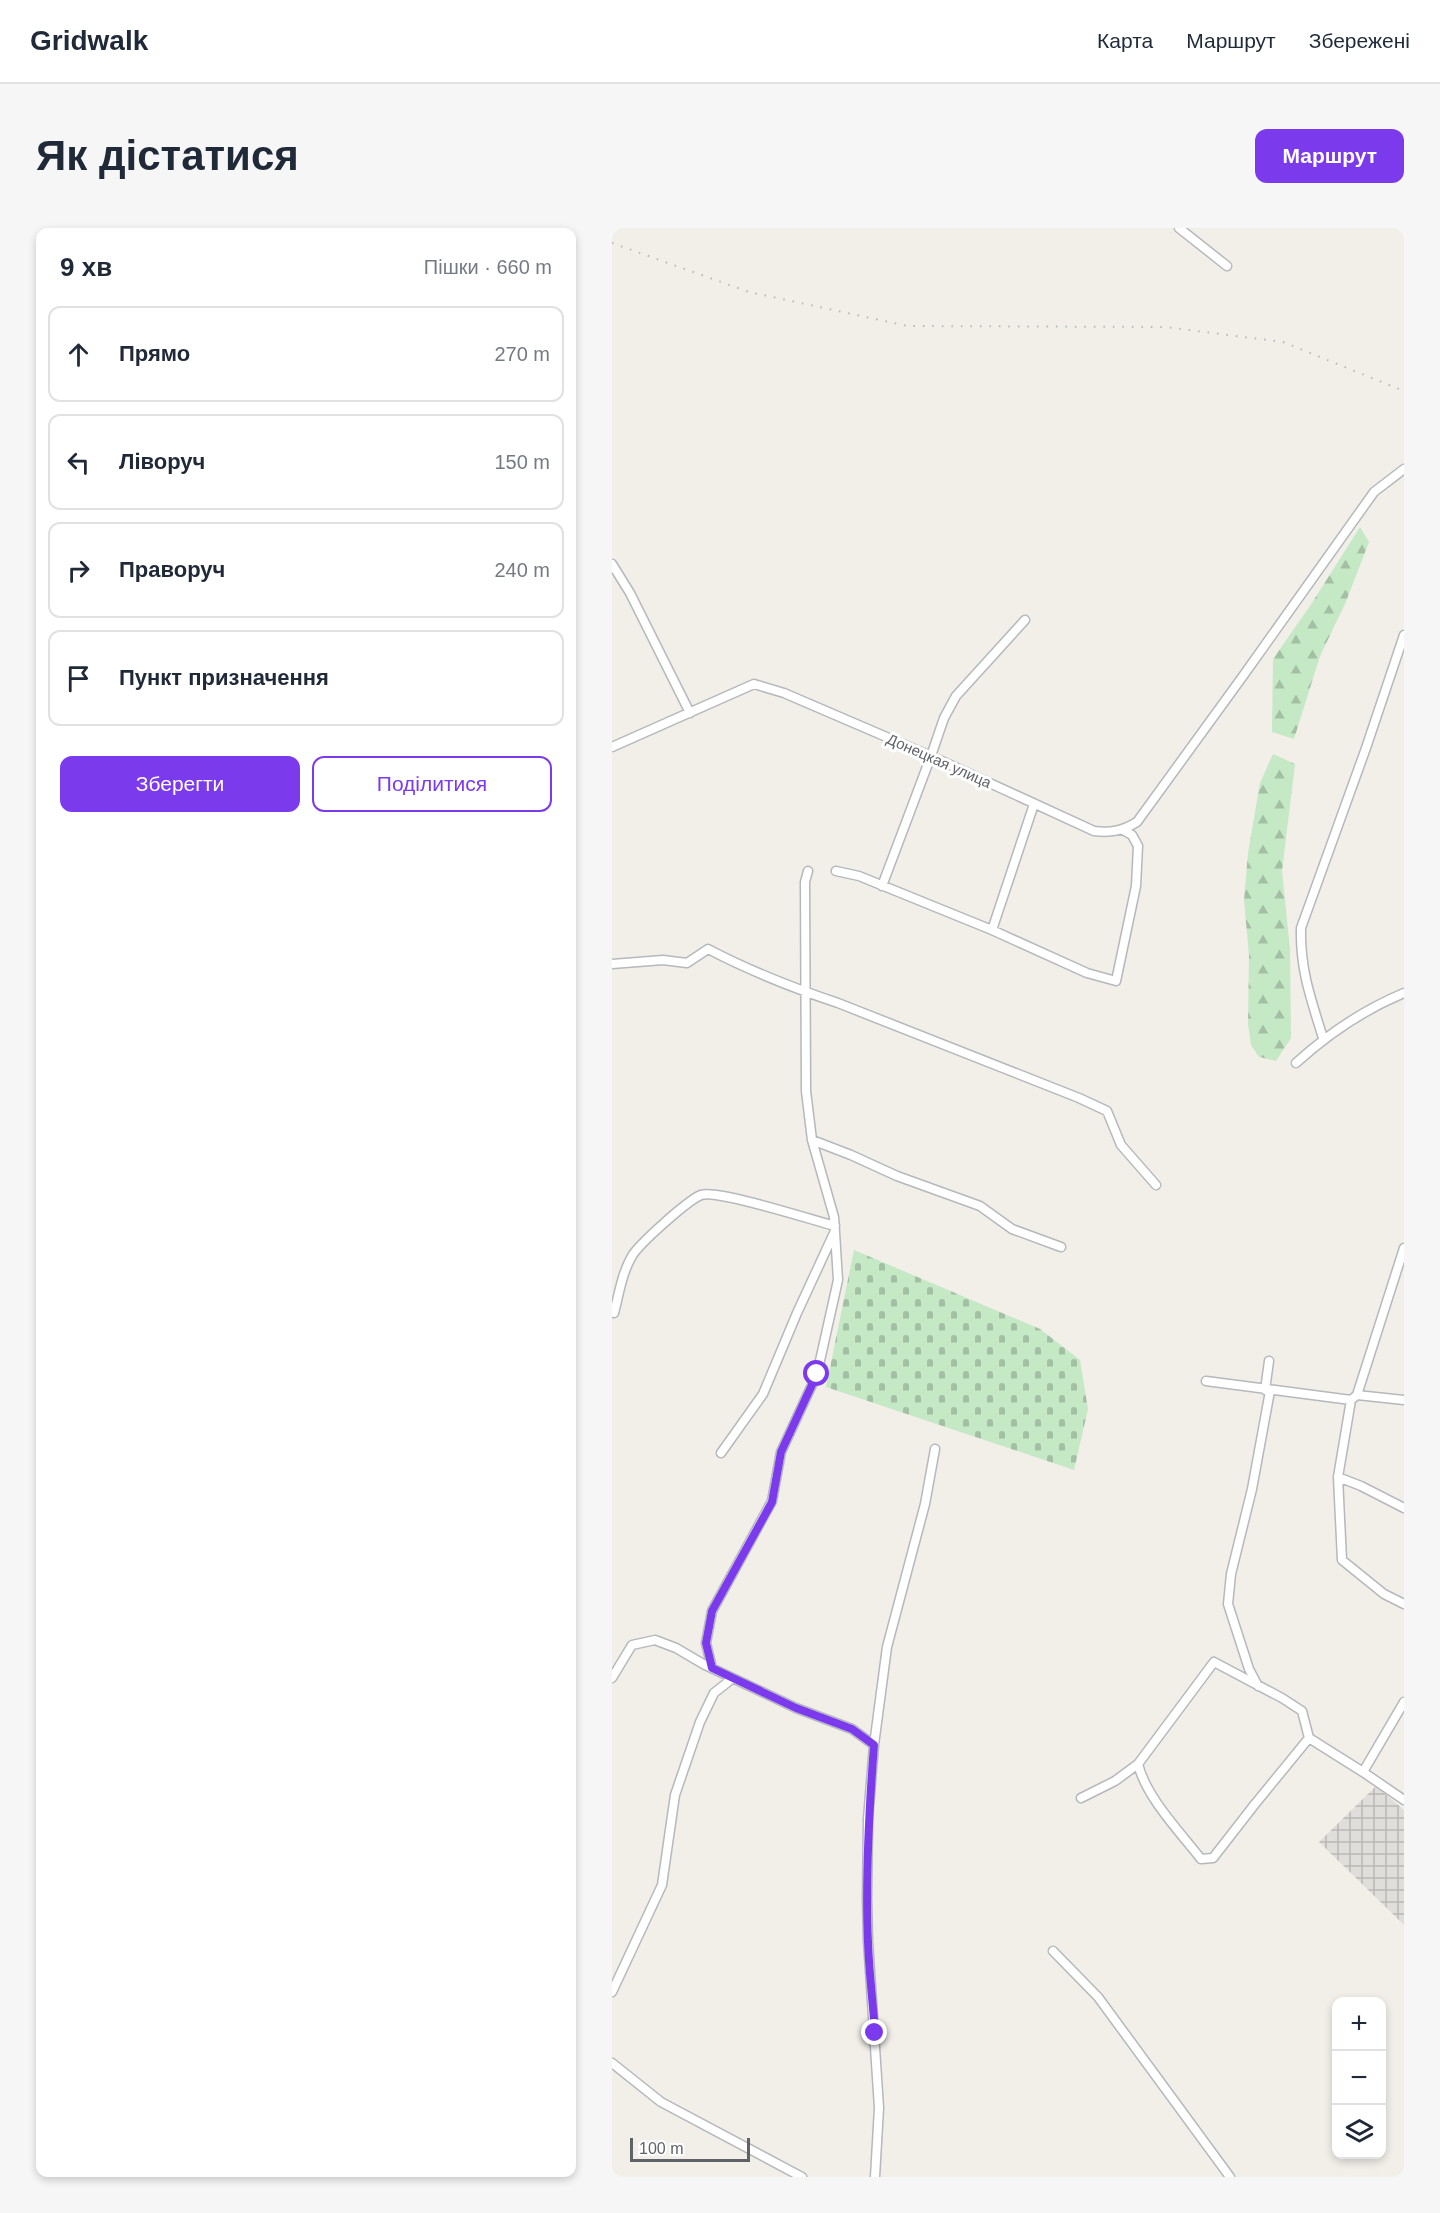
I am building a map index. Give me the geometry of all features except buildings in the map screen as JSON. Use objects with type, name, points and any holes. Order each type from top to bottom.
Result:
[{"type":"street","points":[[1179,228],[1227,266]]},
{"type":"street","points":[[1123,830],[1137,822],[1374,492],[1404,469]]},
{"type":"street","points":[[612,564],[630,593],[690,712],[612,747]]},
{"type":"street","points":[[882,886],[932,756],[944,718],[956,696],[1025,620]]},
{"type":"street","points":[[1323,1038],[1306,986],[1300,955],[1300,928],[1366,748],[1404,635]]},
{"type":"street","name":"Донецкая улица","points":[[690,712],[754,684],[784,693],[932,756],[1094,831],[1110,833],[1123,830]]},
{"type":"street","points":[[992,930],[1034,804]]},
{"type":"street","points":[[836,871],[859,876],[992,930],[1087,973],[1116,981],[1136,886],[1138,846],[1132,835],[1123,830]]},
{"type":"street","points":[[712,1668],[706,1643],[712,1611],[772,1502],[781,1452],[817,1374],[838,1280],[834,1217],[812,1140],[806,1091],[805,882],[808,871]]},
{"type":"street","points":[[612,964],[663,960],[687,963],[708,949],[740,966],[1079,1098],[1107,1111],[1121,1145],[1156,1185]]},
{"type":"street","points":[[1296,1063],[1323,1038],[1379,1004],[1404,993]]},
{"type":"street","points":[[812,1140],[897,1176],[980,1206],[1012,1229],[1061,1247]]},
{"type":"street","points":[[614,1313],[633,1254],[678,1211],[702,1194],[723,1195],[835,1228]]},
{"type":"street","points":[[721,1453],[763,1394],[835,1228]]},
{"type":"street","points":[[1404,1248],[1354,1397],[1338,1477],[1342,1560],[1384,1594],[1404,1604]]},
{"type":"street","points":[[1259,1686],[1249,1669],[1228,1604],[1231,1574],[1252,1489],[1268,1390],[1269,1361]]},
{"type":"street","points":[[1206,1381],[1268,1390],[1404,1400]]},
{"type":"street","points":[[875,2177],[879,2108],[867,1898],[868,1820],[874,1745],[887,1647],[925,1504],[935,1449]]},
{"type":"street","points":[[1338,1477],[1404,1508]]},
{"type":"street","points":[[612,1678],[632,1645],[655,1640],[676,1648],[796,1708],[852,1729],[874,1745]]},
{"type":"street","points":[[1081,1798],[1115,1781],[1138,1764],[1215,1662],[1302,1711],[1309,1738],[1404,1800]]},
{"type":"street","points":[[612,1992],[662,1885],[675,1796],[700,1722],[714,1693],[733,1678]]},
{"type":"street","points":[[1364,1772],[1404,1702]]},
{"type":"street","points":[[1138,1764],[1140,1773],[1162,1808],[1201,1859],[1213,1858],[1309,1738]]},
{"type":"street","points":[[1053,1951],[1098,1997],[1230,2177]]},
{"type":"street","points":[[612,2063],[661,2102],[802,2177]]},
{"type":"shaded area","points":[[1376,1786],[1404,1810],[1404,1925],[1319,1842]]},
{"type":"green space","points":[[1360,527],[1369,542],[1345,604],[1320,656],[1294,739],[1272,732],[1273,659]]},
{"type":"green space","points":[[1273,754],[1295,764],[1282,871],[1290,949],[1291,1038],[1276,1061],[1259,1057],[1251,1045],[1248,1024],[1249,955],[1244,900],[1248,853],[1260,783]]},
{"type":"green space","points":[[854,1250],[1040,1329],[1080,1360],[1088,1409],[1074,1470],[826,1387]]},
{"type":"railway","points":[[612,243],[749,292],[908,326],[1165,327],[1283,342],[1404,391]]},
{"type":"route","points":[[817,1374],[781,1452],[772,1502],[712,1611],[706,1643],[712,1668],[796,1708],[852,1729],[874,1745],[868,1820],[867,1898],[875,2033]]}]
